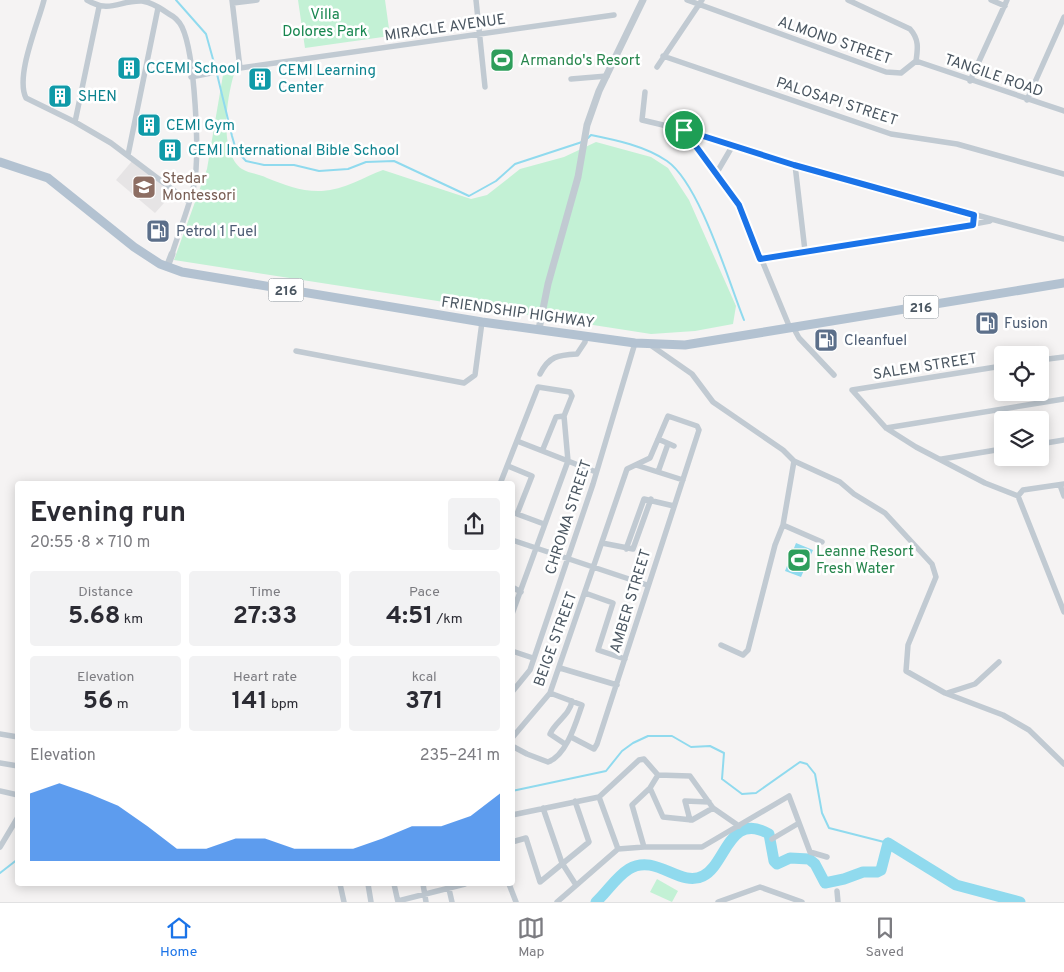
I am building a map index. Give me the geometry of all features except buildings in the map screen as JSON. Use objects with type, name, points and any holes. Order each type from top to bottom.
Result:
[{"type":"main road","name":"FRIENDSHIP HIGHWAY","points":[[0,162],[48,178],[134,246],[167,267],[199,276],[482,322],[635,343],[685,345],[1064,283]]},
{"type":"street","points":[[44,0],[22,77],[22,90],[26,98],[75,122],[128,155],[162,184],[189,202]]},
{"type":"street","points":[[87,0],[99,7],[142,1],[158,8],[178,19],[183,28],[190,51],[196,116],[194,183],[167,267]]},
{"type":"street","points":[[240,68],[232,2],[257,0]]},
{"type":"street","points":[[476,0],[485,87]]},
{"type":"street","points":[[538,329],[548,284],[578,177],[587,125],[599,91],[643,0]]},
{"type":"street","name":"ALMOND STREET","points":[[687,0],[701,2],[886,72],[901,72],[916,61]]},
{"type":"street","points":[[848,0],[910,28],[918,48],[916,61]]},
{"type":"street","points":[[970,81],[1006,3],[992,0]]},
{"type":"street","points":[[657,67],[701,2]]},
{"type":"street","points":[[75,122],[99,7]]},
{"type":"street","points":[[128,155],[158,8]]},
{"type":"street","name":"MIRACLE AVENUE","points":[[191,77],[207,72],[614,15]]},
{"type":"street","points":[[1027,100],[1064,17]]},
{"type":"street","name":"PALOSAPI STREET","points":[[663,56],[891,134],[957,144],[1064,174]]},
{"type":"street","name":"TANGILE ROAD","points":[[916,61],[970,81],[1064,111]]},
{"type":"street","points":[[571,79],[606,76]]},
{"type":"street","points":[[645,92],[642,120],[684,130],[794,165],[1064,239]]},
{"type":"street","points":[[684,130],[739,205],[760,259],[791,328],[834,375]]},
{"type":"street","points":[[716,174],[733,145]]},
{"type":"street","points":[[794,165],[805,251]]},
{"type":"street","points":[[973,225],[974,215]]},
{"type":"street","points":[[760,259],[973,225],[992,220]]},
{"type":"street","points":[[296,351],[464,383],[475,375],[482,322]]},
{"type":"street","points":[[540,374],[545,364],[558,354],[577,354],[585,342],[586,335]]},
{"type":"street","name":"CHROMA STREET","points":[[515,688],[530,670],[596,472],[635,343]]},
{"type":"street","points":[[649,344],[692,374],[713,402],[783,450],[794,460],[840,482],[854,494],[885,513],[932,564],[936,577],[908,645],[906,671],[944,693],[1003,715],[1029,730],[1064,764]]},
{"type":"street","points":[[1049,359],[1064,357]]},
{"type":"street","name":"SALEM STREET","points":[[886,428],[852,390],[994,367]]},
{"type":"street","points":[[501,481],[538,387],[570,392],[572,396],[564,416],[568,461],[515,607]]},
{"type":"street","points":[[886,428],[1064,399]]},
{"type":"street","points":[[543,449],[556,418],[564,416]]},
{"type":"street","name":"AMBER STREET","points":[[571,737],[594,749],[617,685],[647,585],[698,433],[697,426],[668,416],[650,458],[627,469],[594,568]]},
{"type":"street","points":[[886,428],[916,447],[985,483],[1018,496],[1064,612]]},
{"type":"street","points":[[658,439],[671,445],[658,472]]},
{"type":"street","points":[[1049,442],[1064,440]]},
{"type":"street","points":[[517,441],[543,449],[596,472]]},
{"type":"street","points":[[942,459],[994,451]]},
{"type":"street","points":[[721,645],[743,655],[748,650],[775,545],[783,525],[794,460]]},
{"type":"street","points":[[636,465],[683,480]]},
{"type":"street","points":[[508,466],[532,476],[517,514],[544,524]]},
{"type":"street","points":[[1018,496],[1023,490],[1062,484],[1064,496]]},
{"type":"street","points":[[602,544],[633,549],[651,499],[674,506]]},
{"type":"street","points":[[783,525],[822,542]]},
{"type":"street","points":[[515,541],[647,585]]},
{"type":"street","name":"BEIGE STREET","points":[[515,735],[550,694],[594,568]]},
{"type":"street","points":[[515,589],[521,592]]},
{"type":"street","points":[[585,593],[613,602],[598,650],[625,659]]},
{"type":"street","points":[[515,652],[533,658]]},
{"type":"street","points":[[944,693],[976,684],[999,662]]},
{"type":"street","points":[[560,668],[617,685]]},
{"type":"street","points":[[515,748],[548,762],[553,760],[571,737],[582,705],[550,694]]},
{"type":"street","points":[[565,744],[550,734],[553,726],[569,710],[572,701]]},
{"type":"street","points":[[0,734],[15,736]]},
{"type":"street","points":[[515,814],[599,797],[639,760],[644,759],[658,775],[690,776],[713,808],[739,826]]},
{"type":"street","points":[[0,763],[15,766]]},
{"type":"street","points":[[644,847],[632,805],[650,788],[658,775]]},
{"type":"street","points":[[650,788],[663,817],[690,820],[713,808]]},
{"type":"street","points":[[0,792],[15,794]]},
{"type":"street","points":[[557,902],[618,849],[702,847],[789,796],[810,852],[827,857]]},
{"type":"street","points":[[599,797],[618,849]]},
{"type":"street","points":[[515,841],[526,838],[540,882],[589,842],[575,801]]},
{"type":"street","points":[[690,820],[685,801],[709,802]]},
{"type":"street","points":[[543,808],[562,863],[576,885]]},
{"type":"street","points":[[772,839],[799,823]]},
{"type":"street","points":[[0,847],[15,826]]},
{"type":"street","points":[[340,886],[344,902]]},
{"type":"street","points":[[368,886],[371,902]]},
{"type":"street","points":[[394,886],[398,901],[459,886]]},
{"type":"street","points":[[423,886],[426,902]]},
{"type":"street","points":[[510,886],[516,902]]},
{"type":"street","points":[[718,902],[760,887],[802,902]]},
{"type":"street","points":[[449,889],[452,902]]},
{"type":"street","points":[[837,891],[838,902]]},
{"type":"shaded area","name":"Stedar Montessori","points":[[133,160],[172,194],[155,213],[116,180]]},
{"type":"green space","name":"Villa Dolores Park","points":[[298,0],[385,0],[390,36],[305,48]]},
{"type":"green space","points":[[234,74],[226,124],[227,138],[234,161],[244,170],[301,189],[315,191],[330,190],[354,183],[383,170],[471,199],[487,195],[520,169],[564,157],[596,142],[651,157],[668,168],[689,200],[736,306],[733,324],[695,331],[651,334],[174,260],[207,169],[223,75]]},
{"type":"green space","points":[[657,879],[678,891],[672,902],[650,892]]},
{"type":"water","name":"Armando's Resort","points":[[507,49],[509,71],[498,72],[495,50]]},
{"type":"water","name":"Leanne Resort Fresh Water","points":[[796,543],[813,550],[801,577],[785,571]]},
{"type":"waterway","points":[[176,0],[206,34],[216,70]]},
{"type":"waterway","points":[[217,74],[236,150],[246,161],[264,165],[294,165],[319,171],[348,169],[366,162],[394,161],[469,196],[496,181],[515,164],[582,142]]},
{"type":"waterway","points":[[588,138],[591,135],[620,141],[649,151],[667,161],[679,173],[702,211],[744,320]]},
{"type":"waterway","points":[[515,790],[606,771],[622,751],[633,743],[648,736],[672,736],[691,747],[710,746],[724,753],[722,779],[742,794],[756,793],[800,762],[807,764],[815,774],[822,813],[829,828],[888,843]]},
{"type":"waterway","points":[[596,902],[624,872],[639,865],[658,867],[686,878],[703,876],[711,870],[737,834],[745,829],[756,829],[769,834],[774,861],[777,864],[790,858],[809,859],[815,864],[825,883],[863,872],[877,872],[881,870],[888,843]]},
{"type":"waterway","points":[[888,843],[956,885],[1020,902]]},
{"type":"waterway","points":[[0,873],[15,861]]},
{"type":"place","name":"Armando's Resort","points":[[502,60]]},
{"type":"place","name":"CCEMI School","points":[[129,68]]},
{"type":"place","name":"CEMI Learning Center","points":[[260,79]]},
{"type":"place","name":"SHEN","points":[[60,96]]},
{"type":"place","name":"CEMI Gym","points":[[149,125]]},
{"type":"place","name":"CEMI International Bible School","points":[[170,150]]},
{"type":"place","name":"Stedar Montessori","points":[[144,187]]},
{"type":"place","name":"Petrol 1 Fuel","points":[[158,231]]},
{"type":"place","name":"Fusion","points":[[987,323]]},
{"type":"place","name":"Cleanfuel","points":[[826,340]]},
{"type":"place","name":"Leanne Resort Fresh Water","points":[[799,560]]},
{"type":"route","points":[[684,130],[794,165],[974,215],[973,225],[760,259],[739,205],[684,130]]}]
